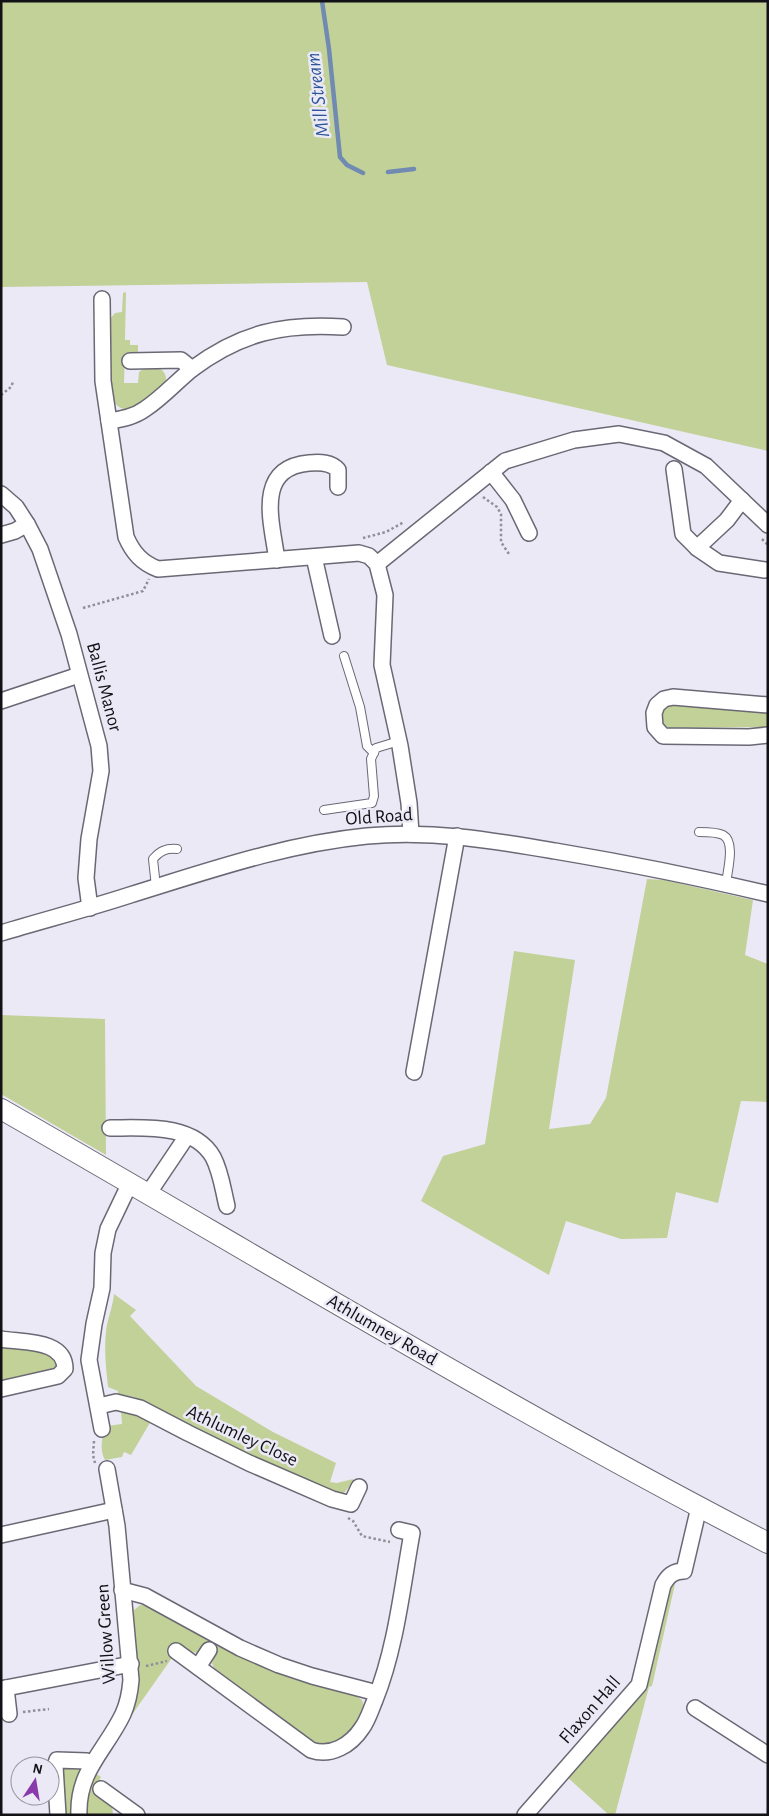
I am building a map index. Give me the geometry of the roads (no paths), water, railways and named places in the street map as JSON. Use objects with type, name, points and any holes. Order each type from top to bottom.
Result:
[{"type":"main road","name":"Athlumney Road","points":[[1,1109],[500,1398],[698,1507],[768,1543]]},
{"type":"street","points":[[102,300],[103,381],[126,537],[130,547],[138,557],[154,568],[172,569],[358,553],[369,556],[377,564],[385,594],[382,665],[399,740],[409,803],[411,834]]},
{"type":"street","points":[[109,421],[129,417],[145,410],[192,369],[242,339],[266,331],[293,327],[343,327]]},
{"type":"street","points":[[130,361],[180,360],[192,369]]},
{"type":"street","points":[[377,564],[495,477],[505,461],[565,443],[619,434],[664,443],[706,466],[742,500],[765,531]]},
{"type":"street","points":[[277,560],[270,508],[274,483],[279,476],[305,463],[326,463],[338,470],[338,487]]},
{"type":"street","points":[[674,469],[683,534],[697,548],[719,563],[765,570]]},
{"type":"street","points":[[495,477],[513,500],[529,534]]},
{"type":"street","name":"Ballis Manor","points":[[1,494],[16,507],[44,558],[69,634],[99,746],[101,771],[89,839],[86,878],[90,908]]},
{"type":"street","points":[[697,548],[727,520],[742,500]]},
{"type":"street","points":[[1,535],[15,531],[27,524]]},
{"type":"street","points":[[314,556],[332,636]]},
{"type":"street","points":[[1,701],[79,675]]},
{"type":"street","points":[[768,706],[673,698],[664,699],[657,705],[654,713],[655,726],[663,736],[750,737],[768,735]]},
{"type":"street","name":"Old Road","points":[[1,933],[90,908],[225,865],[317,844],[366,836],[437,834],[501,842],[567,853],[768,894]]},
{"type":"street","points":[[414,1072],[457,836]]},
{"type":"street","points":[[110,1128],[163,1129],[197,1141],[207,1149],[213,1158],[218,1169],[227,1206]]},
{"type":"street","points":[[148,1194],[187,1136]]},
{"type":"street","points":[[102,1429],[89,1360],[102,1288],[103,1253],[108,1229],[130,1183]]},
{"type":"street","points":[[1,1339],[47,1345],[61,1353],[65,1364],[65,1369],[58,1376],[1,1389]]},
{"type":"street","points":[[65,1364],[89,1360]]},
{"type":"street","name":"Athlumley Close","points":[[99,1406],[116,1402],[140,1408],[249,1463],[332,1500],[351,1504],[359,1487]]},
{"type":"street","name":"Willow Green","points":[[80,1815],[79,1800],[81,1786],[123,1714],[136,1665],[122,1590],[114,1510],[107,1469]]},
{"type":"street","name":"Flaxon Hall","points":[[525,1815],[639,1684],[663,1585],[668,1577],[676,1571],[684,1571],[698,1507]]},
{"type":"street","points":[[1,1535],[114,1510]]},
{"type":"street","points":[[176,1651],[310,1750],[319,1753],[336,1750],[351,1740],[362,1728],[377,1693],[389,1657],[412,1533],[399,1530]]},
{"type":"street","points":[[122,1590],[145,1596],[240,1648],[279,1665],[312,1676],[377,1693]]},
{"type":"street","points":[[198,1667],[209,1650]]},
{"type":"street","points":[[9,1714],[4,1688],[136,1665]]},
{"type":"street","points":[[695,1708],[768,1755]]},
{"type":"street","points":[[58,1815],[55,1766],[57,1760],[93,1763]]},
{"type":"street","points":[[101,1789],[131,1813]]},
{"type":"lane","points":[[344,656],[360,707],[367,746],[374,753]]},
{"type":"lane","points":[[324,810],[372,803],[374,796],[371,759],[376,748],[399,740]]},
{"type":"lane","points":[[699,832],[722,834],[727,838],[731,846],[726,884]]},
{"type":"lane","points":[[156,887],[153,859],[160,851],[170,848],[177,849]]},
{"type":"waterway","name":"Mill Stream","points":[[322,1],[340,157],[347,165],[363,173]]},
{"type":"waterway","name":"Mill Stream","points":[[388,172],[414,169]]}]
